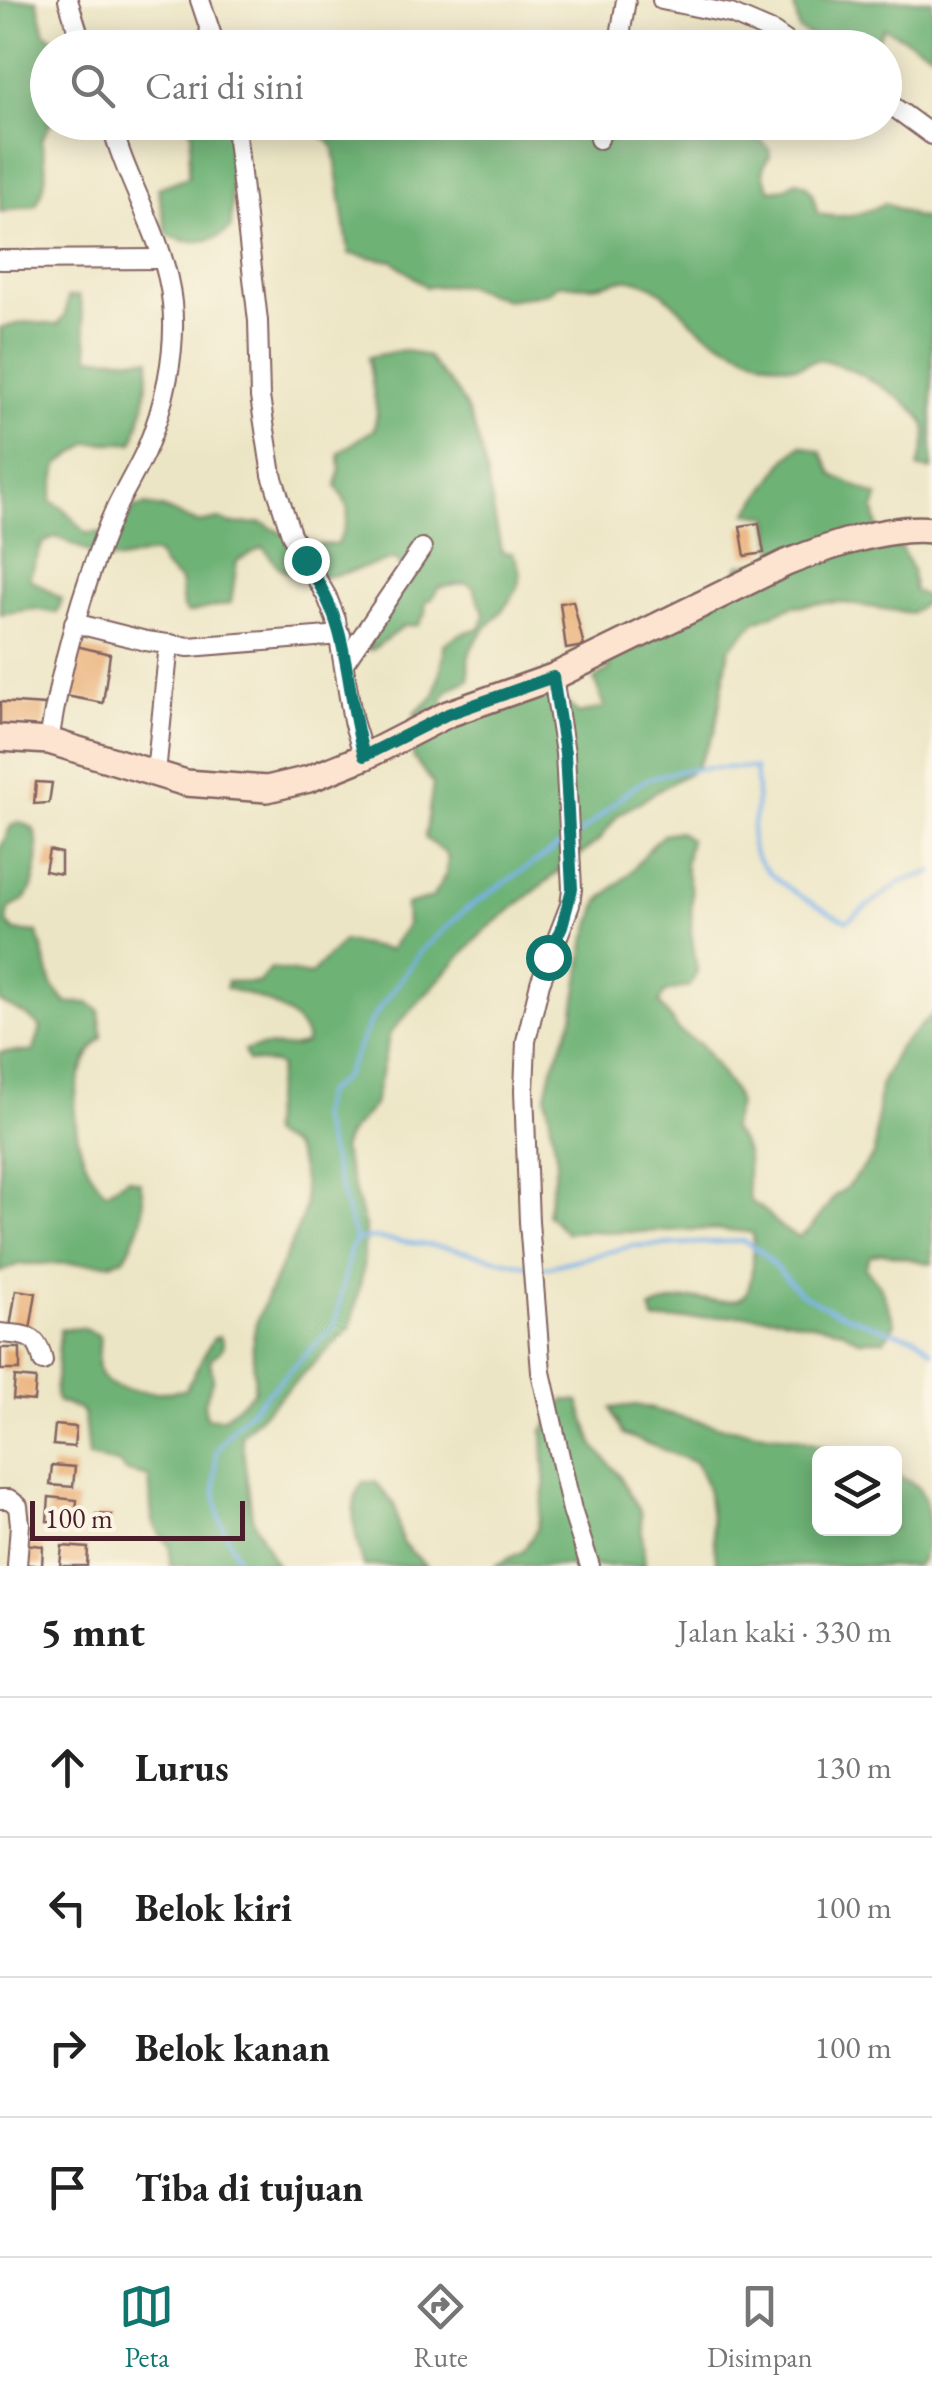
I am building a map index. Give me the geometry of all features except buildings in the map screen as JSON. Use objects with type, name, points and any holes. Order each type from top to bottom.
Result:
[{"type":"main road","points":[[0,738],[49,741],[186,783],[267,789],[309,780],[448,714],[553,677],[804,556],[885,534],[932,530]]},
{"type":"street","points":[[69,0],[78,30]]},
{"type":"street","points":[[200,0],[210,30]]},
{"type":"street","points":[[621,30],[626,0]]},
{"type":"street","points":[[662,0],[731,14],[768,30]]},
{"type":"street","points":[[902,113],[932,135]]},
{"type":"street","points":[[49,741],[74,623],[111,520],[159,416],[172,332],[172,304],[162,260],[116,140]]},
{"type":"street","points":[[237,140],[258,322],[260,397],[272,475],[291,534],[327,597],[340,636],[364,756]]},
{"type":"street","points":[[0,260],[162,260]]},
{"type":"street","points":[[344,662],[422,548]]},
{"type":"street","points":[[74,623],[169,644],[228,645],[340,636]]},
{"type":"street","points":[[156,773],[169,644]]},
{"type":"street","points":[[553,677],[565,753],[572,889],[544,970],[526,1041],[529,1222],[541,1372],[572,1510],[590,1566]]},
{"type":"street","points":[[0,1333],[29,1335],[40,1347],[43,1362]]},
{"type":"street","points":[[0,1499],[9,1499],[18,1506],[17,1566]]},
{"type":"green space","points":[[0,0],[37,0],[44,30],[30,30],[30,140],[41,140],[46,173],[36,205],[0,212]]},
{"type":"green space","points":[[793,0],[932,0],[932,53],[902,37],[902,30],[799,30]]},
{"type":"green space","points":[[191,140],[233,140],[231,228],[225,233],[209,240],[191,241],[167,234],[158,188],[188,177]]},
{"type":"green space","points":[[327,140],[761,140],[769,149],[763,172],[770,190],[786,188],[796,181],[802,183],[812,193],[817,213],[852,215],[885,203],[916,217],[932,219],[932,470],[918,468],[926,440],[924,423],[894,394],[832,363],[818,360],[786,366],[739,350],[701,329],[664,294],[646,283],[629,279],[590,286],[559,284],[547,293],[507,300],[463,285],[426,287],[393,261],[349,254],[331,143]]},
{"type":"green space","points":[[79,296],[90,357],[150,359],[144,407],[133,443],[89,443],[58,465],[51,501],[86,533],[118,532],[134,508],[145,505],[198,523],[219,519],[232,524],[262,523],[305,545],[337,544],[348,515],[336,486],[339,453],[374,429],[377,413],[368,357],[404,350],[429,357],[459,394],[470,418],[482,455],[502,552],[512,553],[519,568],[513,596],[474,644],[468,659],[469,680],[449,689],[442,699],[445,709],[542,674],[547,698],[567,703],[579,714],[605,707],[594,679],[610,669],[597,643],[735,575],[740,565],[776,560],[769,516],[748,513],[785,460],[801,445],[821,452],[833,475],[878,497],[874,510],[881,545],[901,548],[912,569],[914,591],[931,599],[911,613],[837,602],[793,606],[756,621],[729,649],[715,731],[696,768],[618,815],[599,840],[484,931],[390,1033],[374,1105],[347,1136],[342,1149],[365,1227],[363,1271],[351,1327],[241,1435],[252,1517],[276,1566],[170,1566],[170,1546],[152,1515],[149,1477],[124,1471],[120,1464],[88,1457],[84,1415],[80,1409],[58,1402],[55,1395],[60,1330],[81,1328],[99,1335],[99,1371],[107,1382],[128,1390],[153,1392],[185,1390],[213,1339],[219,1336],[222,1347],[210,1360],[213,1378],[204,1405],[207,1418],[223,1418],[254,1392],[256,1324],[305,1203],[297,1156],[289,1145],[270,1134],[280,1067],[248,1061],[244,1051],[298,1046],[306,1043],[306,1036],[283,1011],[226,988],[227,981],[258,983],[271,968],[310,975],[343,941],[389,950],[407,925],[406,905],[432,898],[446,874],[448,859],[425,838],[433,783],[414,759],[411,746],[415,713],[435,696],[444,644],[480,628],[485,615],[473,587],[467,583],[438,588],[432,599],[426,601],[425,614],[418,625],[404,626],[372,650],[366,649],[404,586],[396,559],[336,575],[304,577],[278,566],[263,547],[237,561],[231,603],[187,613],[180,581],[163,566],[157,554],[108,559],[56,537],[43,543],[29,578],[62,599],[57,613],[34,609],[0,614],[0,328],[26,322],[58,325],[65,315],[68,297]]},
{"type":"green space","points":[[19,822],[33,828],[37,865],[29,894],[9,909],[7,923],[15,931],[38,933],[52,985],[66,1003],[88,1003],[99,1010],[102,1037],[89,1053],[76,1093],[75,1115],[84,1158],[106,1192],[128,1178],[140,1182],[141,1222],[124,1259],[111,1263],[20,1264],[0,1272],[0,1052],[33,1052],[41,1028],[0,1002],[0,849],[11,826]]},
{"type":"green space","points":[[678,831],[690,839],[685,865],[692,893],[691,931],[697,971],[690,986],[665,992],[659,1003],[679,1031],[701,1045],[734,1092],[738,1104],[731,1129],[745,1149],[751,1202],[783,1228],[799,1237],[810,1229],[874,1155],[880,1086],[899,1047],[932,1015],[932,1264],[883,1253],[870,1256],[865,1268],[880,1286],[895,1324],[884,1340],[859,1340],[841,1330],[777,1317],[739,1315],[655,1321],[650,1309],[669,1302],[732,1300],[744,1296],[751,1276],[753,1233],[703,1229],[566,1233],[547,1214],[557,1160],[546,1095],[552,1068],[573,1018],[585,943],[599,901],[628,875],[655,842]]},
{"type":"green space","points":[[565,1400],[579,1401],[593,1444],[618,1474],[640,1511],[645,1566],[494,1566],[523,1551],[537,1529],[545,1486],[543,1431]]},
{"type":"green space","points":[[636,1405],[717,1426],[798,1438],[824,1446],[812,1446],[812,1536],[902,1536],[902,1478],[919,1488],[926,1506],[929,1527],[922,1558],[917,1566],[717,1566],[707,1487],[696,1463],[623,1434],[611,1408]]},
{"type":"green space","points":[[363,1482],[376,1482],[394,1504],[402,1543],[427,1566],[364,1566],[354,1511]]},
{"type":"waterway","points":[[574,837],[646,780],[693,769],[755,768],[757,799],[752,845],[756,857],[777,880],[807,900],[847,921],[901,882],[932,872]]},
{"type":"waterway","points":[[241,1566],[220,1519],[215,1492],[216,1451],[233,1428],[335,1325],[350,1250],[356,1241],[319,1117],[324,1094],[344,1077],[372,1019],[422,950],[466,909],[562,844]]},
{"type":"waterway","points":[[356,1241],[372,1238],[449,1248],[528,1266]]},
{"type":"waterway","points":[[537,1266],[548,1267],[632,1246],[743,1241],[760,1251],[801,1294],[832,1310],[915,1337],[932,1351]]},
{"type":"route","points":[[306,560],[327,597],[340,636],[364,756],[448,714],[553,677],[565,753],[572,889],[570,905],[548,957]]}]
